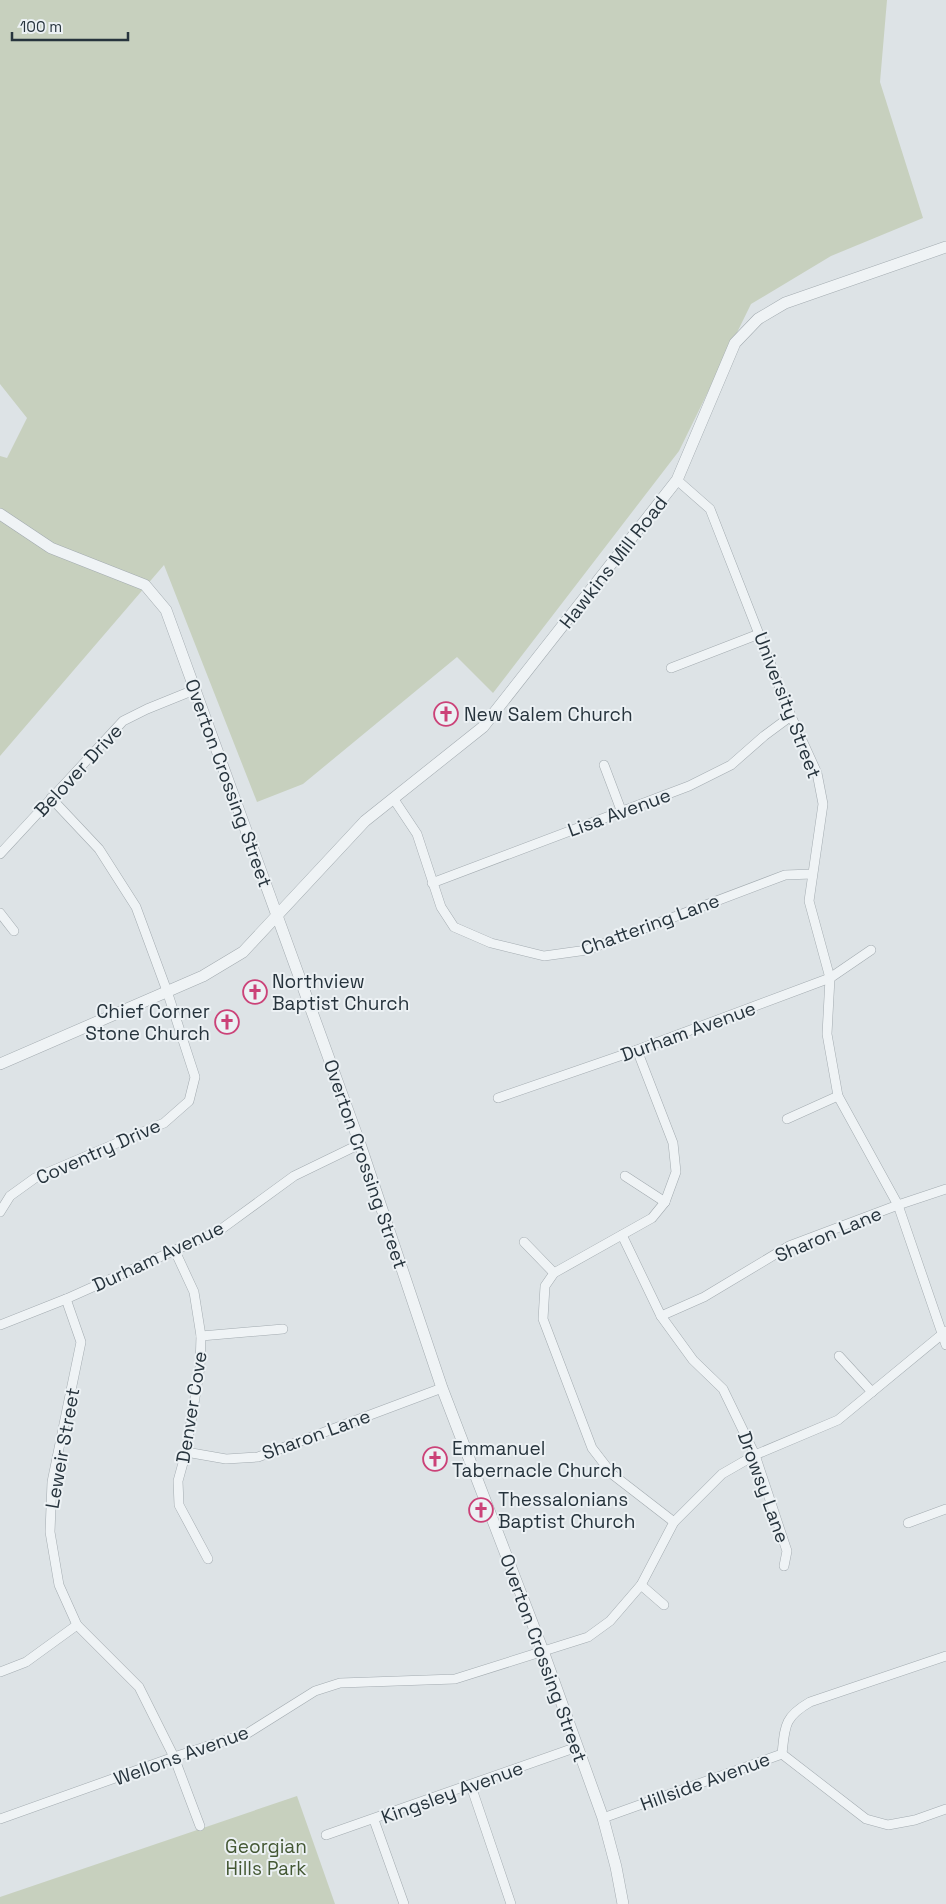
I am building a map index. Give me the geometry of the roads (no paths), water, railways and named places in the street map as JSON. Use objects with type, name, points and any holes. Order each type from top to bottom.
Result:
[{"type":"street","name":"Hawkins Mill Road","points":[[0,1064],[203,976],[243,952],[277,913],[365,821],[483,727],[678,480],[735,343],[758,319],[785,303],[946,247]]},
{"type":"street","name":"University Street","points":[[678,480],[710,509],[791,716],[817,773],[823,804],[809,901],[830,978],[827,1034],[838,1096],[898,1205],[944,1332],[946,1345]]},
{"type":"street","name":"Overton Crossing Street","points":[[0,514],[51,548],[145,586],[166,610],[360,1144],[442,1388],[543,1651],[603,1818],[616,1867],[623,1904]]},
{"type":"street","points":[[671,668],[759,634]]},
{"type":"street","name":"Belover Drive","points":[[0,854],[123,721],[148,708],[194,690]]},
{"type":"street","name":"Lisa Avenue","points":[[432,883],[621,810],[689,786],[731,765],[764,736],[791,716]]},
{"type":"street","points":[[604,765],[621,810]]},
{"type":"street","name":"Coventry Drive","points":[[0,1212],[10,1196],[35,1178],[164,1123],[189,1101],[195,1077],[167,991],[136,907],[99,849],[51,798]]},
{"type":"street","name":"Chattering Lane","points":[[393,798],[417,834],[441,907],[454,927],[491,943],[544,956],[587,950],[785,875],[812,874]]},
{"type":"street","points":[[0,913],[14,931]]},
{"type":"street","name":"Durham Avenue","points":[[498,1098],[637,1050],[830,978],[872,950]]},
{"type":"street","points":[[637,1050],[673,1143],[676,1172],[665,1202],[652,1218],[554,1273],[546,1286],[543,1319],[592,1448],[612,1474],[674,1522]]},
{"type":"street","points":[[787,1119],[838,1096]]},
{"type":"street","name":"Durham Avenue","points":[[0,1325],[66,1299],[220,1230],[294,1176],[360,1144]]},
{"type":"street","points":[[625,1176],[665,1202]]},
{"type":"street","name":"Sharon Lane","points":[[661,1316],[704,1297],[789,1246],[946,1189]]},
{"type":"street","name":"Drowsy Lane","points":[[622,1235],[661,1316],[693,1360],[723,1389],[755,1455],[787,1551],[784,1566]]},
{"type":"street","points":[[524,1242],[554,1273]]},
{"type":"street","name":"Denver Cove","points":[[175,1251],[194,1292],[201,1336],[200,1367],[186,1452],[178,1481],[179,1505],[208,1560]]},
{"type":"street","name":"Leweir Street","points":[[66,1299],[81,1342],[52,1482],[50,1532],[59,1585],[77,1625],[139,1687],[174,1757],[200,1826]]},
{"type":"street","points":[[201,1336],[283,1329]]},
{"type":"street","name":"Wellons Avenue","points":[[0,1819],[174,1757],[248,1733],[315,1691],[340,1683],[455,1679],[588,1637],[610,1621],[641,1585],[674,1522],[722,1474],[755,1455],[838,1420],[944,1332]]},
{"type":"street","points":[[839,1356],[872,1392]]},
{"type":"street","name":"Sharon Lane","points":[[186,1452],[226,1458],[258,1457],[442,1388]]},
{"type":"street","points":[[908,1523],[946,1509]]},
{"type":"street","points":[[641,1585],[664,1605]]},
{"type":"street","points":[[0,1672],[26,1662],[77,1625]]},
{"type":"street","name":"Hillside Avenue","points":[[603,1818],[782,1754],[786,1725],[796,1711],[810,1702],[946,1656]]},
{"type":"street","name":"Kingsley Avenue","points":[[326,1835],[374,1820],[577,1747]]},
{"type":"street","points":[[782,1754],[866,1819],[888,1825],[916,1820],[946,1809]]},
{"type":"street","points":[[470,1786],[511,1904]]},
{"type":"street","points":[[374,1820],[404,1904]]},
{"type":"place","name":"New Salem Church","points":[[446,714]]},
{"type":"place","name":"Northview Baptist Church","points":[[255,992]]},
{"type":"place","name":"Chief Corner Stone Church","points":[[227,1022]]},
{"type":"place","name":"Emmanuel Tabernacle Church","points":[[435,1459]]},
{"type":"place","name":"Thessalonians Baptist Church","points":[[481,1510]]},
{"type":"park label","name":"Georgian Hills Park","points":[[266,1857]]}]
